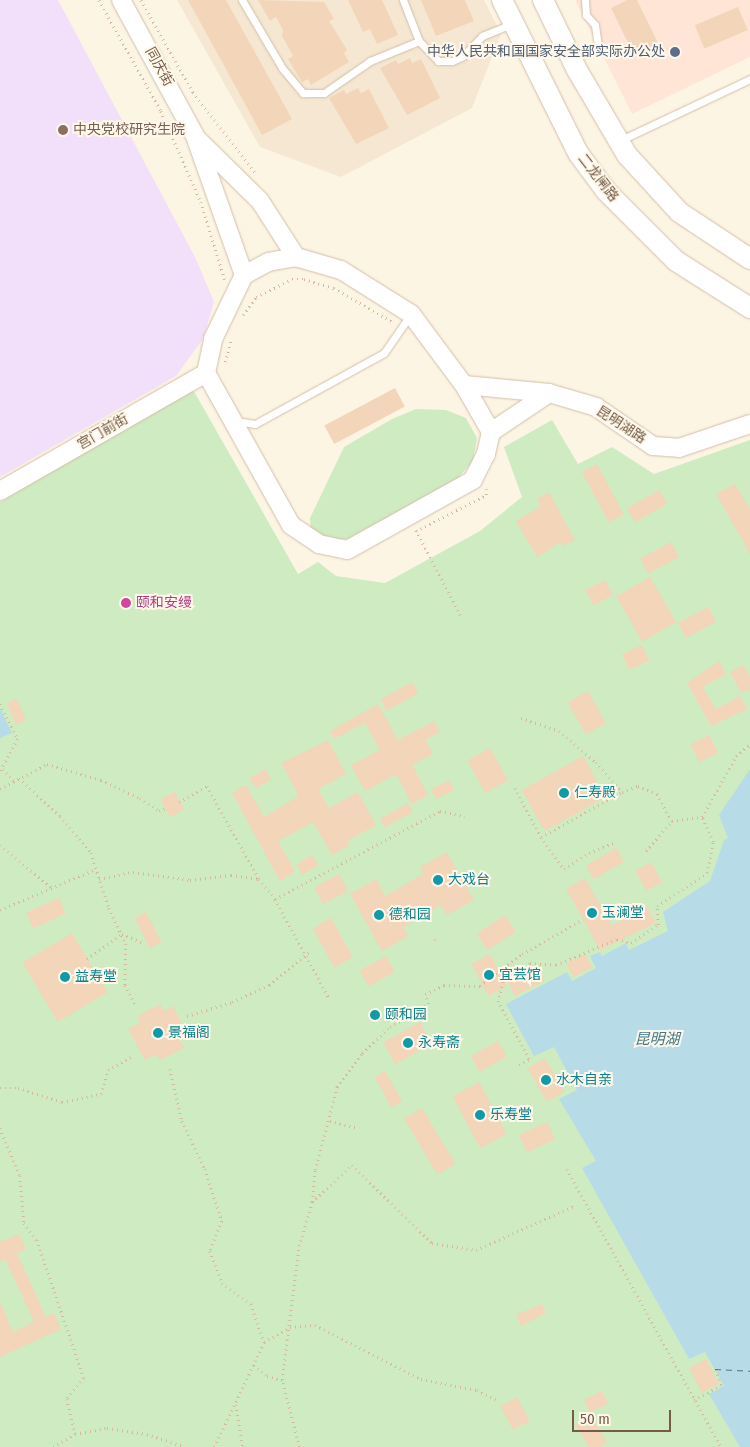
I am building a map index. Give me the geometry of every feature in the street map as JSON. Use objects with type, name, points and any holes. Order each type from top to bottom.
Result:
[{"type":"main road","name":"二龙闸路","points":[[502,0],[512,24],[578,153],[606,191],[676,261],[750,308]]},
{"type":"main road","points":[[543,0],[577,70],[626,155],[678,212],[750,259]]},
{"type":"street","name":"同庆街","points":[[121,0],[195,136]]},
{"type":"street","points":[[195,136],[241,281]]},
{"type":"street","points":[[195,136],[260,201],[296,257]]},
{"type":"street","points":[[296,257],[341,270],[407,321],[464,385],[491,432],[486,454],[473,480],[347,550],[319,544],[291,525],[206,373],[213,339],[241,281],[268,262],[296,257]]},
{"type":"street","name":"宫门前街","points":[[0,491],[206,373]]},
{"type":"street","name":"昆明湖路","points":[[464,385],[549,393],[596,407],[653,446],[679,448],[750,424]]},
{"type":"street","points":[[491,432],[549,393]]},
{"type":"lane","points":[[242,0],[282,68],[303,94],[324,93],[370,61],[419,41]]},
{"type":"lane","points":[[403,0],[419,41],[438,61],[452,61],[463,56],[482,36],[512,24]]},
{"type":"lane","points":[[585,0],[586,15],[595,25],[598,46]]},
{"type":"lane","points":[[619,141],[750,79]]},
{"type":"lane","points":[[233,421],[255,424],[384,353],[407,321]]},
{"type":"path","points":[[100,0],[161,111],[201,202],[224,279],[241,281],[256,297]]},
{"type":"path","points":[[141,0],[193,92],[261,182]]},
{"type":"path","points":[[241,320],[256,297],[292,279],[304,279],[334,288],[407,321]]},
{"type":"path","points":[[223,369],[234,334]]},
{"type":"path","points":[[408,516],[462,618]]},
{"type":"path","points":[[0,704],[18,739],[2,770],[14,781]]},
{"type":"path","points":[[521,718],[559,731],[596,762],[622,792]]},
{"type":"path","points":[[702,817],[736,756],[750,744]]},
{"type":"path","points":[[0,789],[47,764],[100,780],[140,798],[159,811],[166,808]]},
{"type":"path","points":[[19,778],[60,816],[91,853],[99,880],[126,944],[125,985],[135,1004]]},
{"type":"path","points":[[180,802],[207,786],[259,879],[275,899],[329,998]]},
{"type":"path","points":[[541,837],[622,792],[638,786],[657,794],[672,821]]},
{"type":"path","points":[[515,788],[541,837],[564,868],[588,852],[613,843]]},
{"type":"path","points":[[275,899],[440,812],[464,816]]},
{"type":"path","points":[[646,851],[672,821],[702,817]]},
{"type":"path","points":[[519,1065],[529,1059],[498,1002],[503,980],[530,963],[556,966],[617,939],[631,943],[658,925],[658,906],[707,873],[713,842],[702,817]]},
{"type":"path","points":[[0,845],[52,888]]},
{"type":"path","points":[[0,910],[96,869]]},
{"type":"path","points":[[99,880],[133,872],[190,880],[231,875],[259,879]]},
{"type":"path","points":[[299,1447],[282,1380],[299,1246],[312,1202],[315,1170],[330,1121],[337,1087],[362,1053],[390,1027],[428,1004],[425,994],[444,985],[480,986],[522,954],[583,919]]},
{"type":"path","points":[[122,934],[145,944]]},
{"type":"path","points":[[88,959],[122,934]]},
{"type":"path","points":[[435,940],[438,944]]},
{"type":"path","points":[[187,1016],[232,1002],[269,985],[310,951]]},
{"type":"path","points":[[0,1088],[18,1088],[62,1102],[101,1094],[108,1070],[132,1056]]},
{"type":"path","points":[[170,1068],[182,1121],[205,1169],[222,1221],[210,1251],[222,1283],[251,1304],[264,1342]]},
{"type":"path","points":[[330,1121],[360,1128]]},
{"type":"path","points":[[0,1128],[20,1176],[24,1223],[38,1240],[84,1378],[67,1399],[75,1434]]},
{"type":"path","points":[[312,1202],[352,1165],[432,1243],[476,1250],[574,1206]]},
{"type":"path","points":[[567,1168],[720,1447]]},
{"type":"path","points":[[214,1447],[264,1342],[290,1327],[315,1325],[422,1379],[477,1390],[497,1400]]},
{"type":"path","points":[[254,1365],[267,1376],[282,1380]]},
{"type":"path","points":[[694,1400],[721,1385],[715,1369]]},
{"type":"path","points":[[235,1404],[243,1447]]},
{"type":"path","points":[[53,1447],[75,1434],[107,1428],[147,1434],[185,1447]]},
{"type":"shaded area","name":"中央党校研究生院","points":[[0,0],[58,0],[196,259],[214,302],[203,339],[176,376],[0,477]]},
{"type":"shaded area","points":[[177,0],[484,0],[501,34],[472,108],[341,177],[260,147]]},
{"type":"shaded area","name":"中华人民共和国国家安全部实际办公处","points":[[575,0],[750,0],[750,57],[632,114]]},
{"type":"green space","name":"颐和园","points":[[192,388],[298,574],[318,562],[336,576],[385,583],[480,531],[522,497],[504,447],[552,420],[578,464],[612,447],[654,474],[750,440],[750,1447],[0,1447],[0,502]]},
{"type":"green space","points":[[416,409],[446,410],[466,418],[477,438],[473,461],[458,478],[348,539],[331,539],[311,531],[310,518],[344,447],[392,419]]},
{"type":"water","points":[[0,708],[12,733],[0,738]]},
{"type":"water","name":"昆明湖","points":[[750,769],[750,1447],[740,1447],[709,1394],[724,1386],[705,1352],[689,1359],[582,1168],[596,1161],[559,1099],[577,1090],[554,1047],[534,1056],[506,1004],[567,972],[572,981],[596,968],[590,956],[600,952],[602,956],[626,943],[629,950],[668,931],[663,912],[710,881],[724,840],[728,838],[719,815]]},
{"type":"building","points":[[188,0],[226,0],[292,119],[262,135]]},
{"type":"building","points":[[258,0],[324,2],[334,19],[329,21],[347,50],[344,53],[349,62],[311,85],[308,79],[302,82],[288,59],[293,56],[282,36],[283,30],[276,17],[270,21]]},
{"type":"building","points":[[348,0],[382,0],[398,35],[377,44],[370,29],[363,32]]},
{"type":"building","points":[[421,0],[465,0],[474,21],[436,36]]},
{"type":"building","points":[[627,0],[637,0],[658,43],[634,55],[611,8]]},
{"type":"building","points":[[738,7],[748,30],[705,48],[695,25]]},
{"type":"building","points":[[410,58],[412,63],[421,59],[440,98],[407,115],[380,68],[396,60],[398,64]]},
{"type":"building","points":[[358,88],[361,93],[369,89],[389,128],[356,144],[329,98],[344,90],[346,94]]},
{"type":"building","points":[[395,388],[405,407],[334,444],[324,426]]},
{"type":"building","points":[[597,464],[624,514],[609,522],[582,472]]},
{"type":"building","points":[[735,484],[750,510],[750,554],[716,494]]},
{"type":"building","points":[[659,490],[667,504],[635,522],[627,508]]},
{"type":"building","points":[[549,492],[575,540],[563,546],[561,542],[537,557],[516,521],[541,506],[537,499]]},
{"type":"building","points":[[671,542],[679,557],[648,573],[640,558]]},
{"type":"building","points":[[650,577],[676,622],[642,642],[616,596]]},
{"type":"building","points":[[605,580],[613,595],[594,605],[586,590]]},
{"type":"building","points":[[708,607],[716,622],[686,638],[678,623]]},
{"type":"building","points":[[642,645],[649,660],[629,670],[622,654]]},
{"type":"building","points":[[719,661],[726,674],[703,687],[716,709],[740,696],[747,709],[711,726],[687,683]]},
{"type":"building","points":[[743,665],[750,678],[750,689],[741,693],[730,672]]},
{"type":"building","points":[[412,682],[418,693],[387,711],[381,699]]},
{"type":"building","points":[[588,691],[606,723],[586,735],[568,702]]},
{"type":"building","points":[[17,699],[26,720],[16,724],[7,703]]},
{"type":"building","points":[[378,704],[398,740],[434,721],[440,732],[425,740],[433,754],[412,765],[428,795],[412,804],[396,774],[365,791],[351,765],[380,750],[365,723],[334,739],[330,731]]},
{"type":"building","points":[[709,735],[718,753],[699,762],[690,745]]},
{"type":"building","points":[[328,740],[346,774],[318,789],[329,808],[358,792],[376,825],[347,841],[349,845],[332,855],[313,822],[278,841],[295,872],[280,881],[232,793],[246,785],[264,817],[299,796],[281,763]]},
{"type":"building","points":[[490,748],[508,780],[485,793],[467,761]]},
{"type":"building","name":"仁寿殿","points":[[583,756],[606,797],[545,831],[522,790]]},
{"type":"building","points":[[265,769],[271,779],[256,789],[250,778]]},
{"type":"building","points":[[449,780],[454,790],[436,799],[431,789]]},
{"type":"building","points":[[175,792],[184,810],[170,817],[161,799]]},
{"type":"building","points":[[408,803],[413,812],[385,827],[380,819]]},
{"type":"building","points":[[616,848],[624,862],[594,879],[586,866]]},
{"type":"building","points":[[447,852],[474,900],[447,915],[441,905],[403,927],[408,936],[382,951],[350,894],[376,879],[385,896],[423,874],[420,867]]},
{"type":"building","points":[[312,855],[318,865],[303,875],[297,864]]},
{"type":"building","points":[[651,862],[662,882],[646,891],[635,871]]},
{"type":"building","points":[[339,874],[348,891],[323,904],[314,887]]},
{"type":"building","name":"玉澜堂","points":[[585,878],[612,926],[647,906],[656,923],[600,950],[566,889]]},
{"type":"building","points":[[59,898],[66,914],[33,928],[26,913]]},
{"type":"building","points":[[146,912],[161,942],[150,948],[134,918]]},
{"type":"building","points":[[505,915],[516,932],[487,950],[476,934]]},
{"type":"building","points":[[331,918],[353,957],[334,968],[313,928]]},
{"type":"building","name":"益寿堂","points":[[72,933],[108,992],[58,1022],[22,963]]},
{"type":"building","name":"宜芸馆","points":[[490,954],[507,986],[488,996],[471,964]]},
{"type":"building","points":[[585,954],[592,967],[574,977],[566,964]]},
{"type":"building","points":[[386,956],[395,972],[368,986],[360,971]]},
{"type":"building","points":[[536,965],[544,981],[515,996],[507,980]]},
{"type":"building","name":"景福阁","points":[[160,1004],[164,1011],[173,1006],[188,1036],[180,1041],[184,1048],[160,1060],[156,1054],[145,1060],[128,1029],[140,1023],[137,1016]]},
{"type":"building","name":"永寿斋","points":[[420,1022],[432,1044],[395,1064],[383,1042]]},
{"type":"building","points":[[498,1041],[507,1057],[480,1072],[471,1056]]},
{"type":"building","name":"水木自亲","points":[[545,1058],[564,1092],[547,1102],[528,1068]]},
{"type":"building","points":[[385,1071],[402,1102],[391,1107],[375,1077]]},
{"type":"building","name":"乐寿堂","points":[[479,1082],[507,1134],[480,1148],[453,1096]]},
{"type":"building","points":[[422,1108],[455,1164],[437,1175],[404,1119]]},
{"type":"building","points":[[547,1122],[555,1139],[527,1152],[519,1135]]},
{"type":"building","points":[[19,1234],[26,1249],[17,1253],[46,1317],[54,1313],[61,1329],[0,1357],[0,1302],[13,1332],[34,1322],[5,1259],[0,1261],[0,1242]]},
{"type":"building","points":[[542,1304],[546,1313],[521,1326],[516,1315]]},
{"type":"building","points":[[706,1359],[719,1384],[702,1393],[689,1368]]},
{"type":"building","points":[[602,1391],[608,1404],[590,1412],[584,1399]]},
{"type":"building","points":[[517,1397],[530,1421],[513,1430],[500,1406]]},
{"type":"building","points":[[591,1415],[607,1443],[599,1447],[589,1447],[575,1424]]},
{"type":"ferry route","points":[[715,1369],[750,1371]]},
{"type":"place","name":"中华人民共和国国家安全部实际办公处","points":[[675,52]]},
{"type":"place","name":"中央党校研究生院","points":[[63,130]]},
{"type":"place","name":"颐和安缦","points":[[126,603]]},
{"type":"place","name":"仁寿殿","points":[[564,793]]},
{"type":"place","name":"大戏台","points":[[438,880]]},
{"type":"place","name":"玉澜堂","points":[[592,913]]},
{"type":"place","name":"德和园","points":[[379,915]]},
{"type":"place","name":"宜芸馆","points":[[489,975]]},
{"type":"place","name":"益寿堂","points":[[65,977]]},
{"type":"place","name":"颐和园","points":[[375,1015]]},
{"type":"place","name":"景福阁","points":[[158,1033]]},
{"type":"place","name":"永寿斋","points":[[408,1043]]},
{"type":"place","name":"水木自亲","points":[[546,1080]]},
{"type":"place","name":"乐寿堂","points":[[480,1115]]}]
